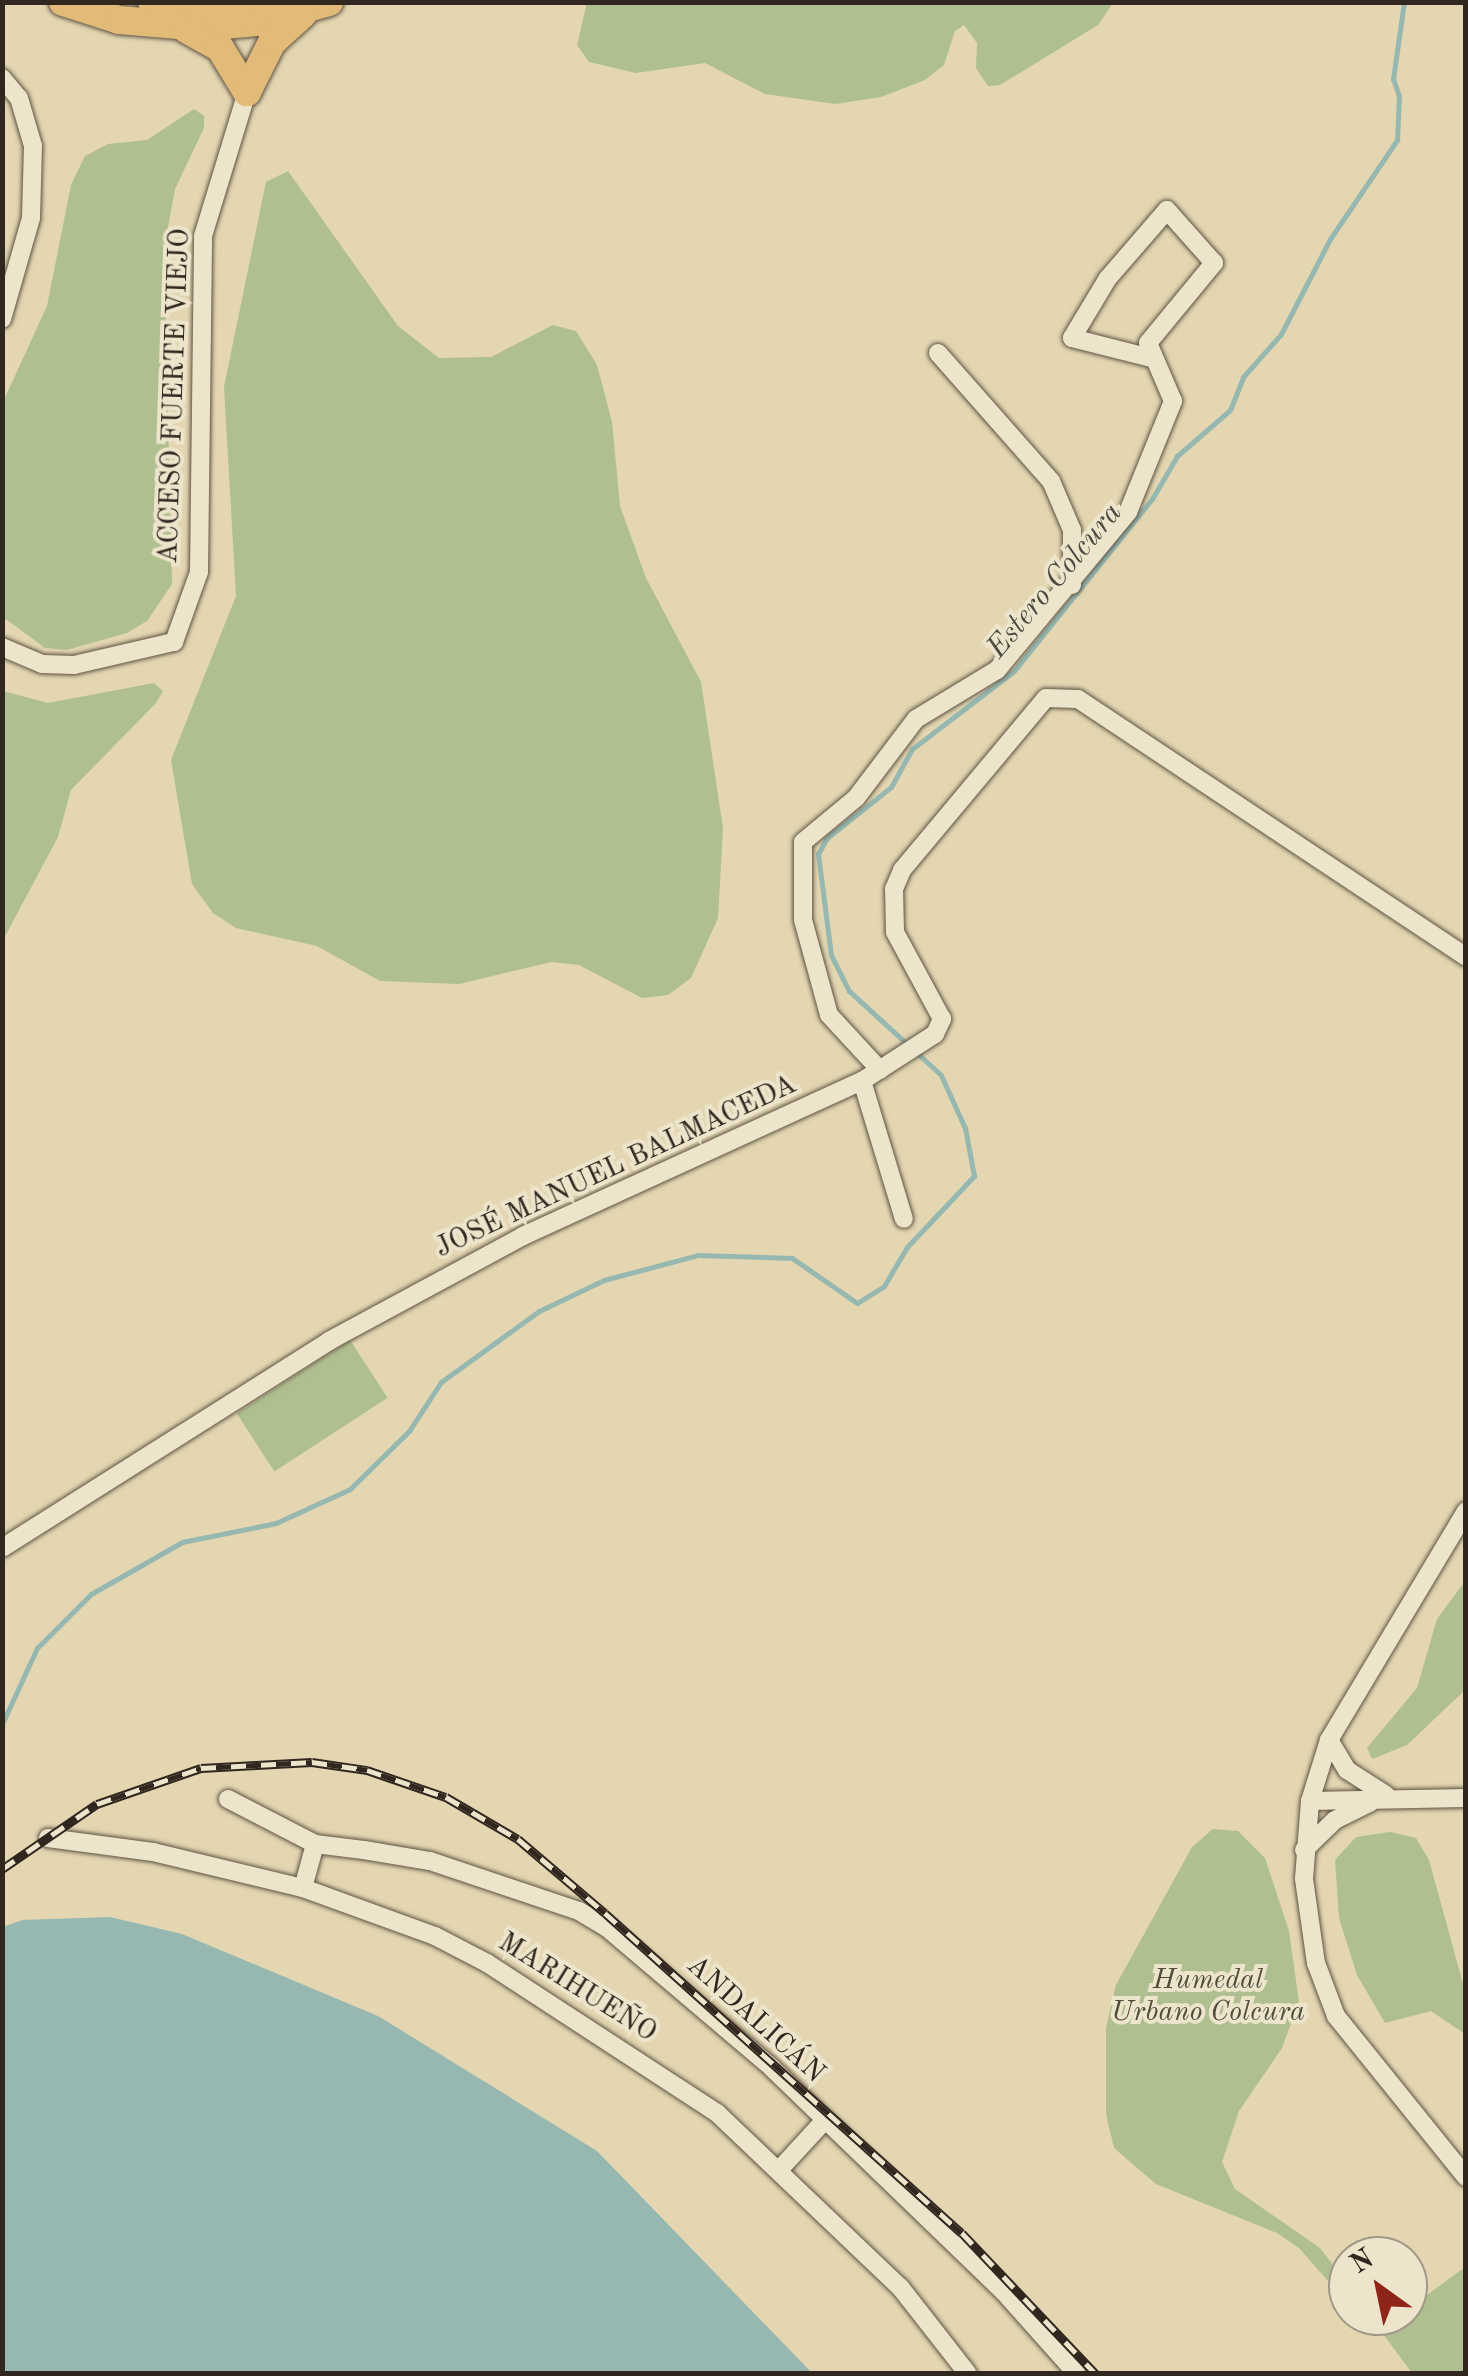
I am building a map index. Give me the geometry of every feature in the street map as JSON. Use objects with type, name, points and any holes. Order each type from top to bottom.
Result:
[{"type":"highway","points":[[63,2],[174,27],[220,48],[246,92]]},
{"type":"highway","points":[[152,2],[254,2]]},
{"type":"highway","points":[[174,27],[258,22],[320,6]]},
{"type":"highway","points":[[246,92],[272,42],[320,6]]},
{"type":"street","points":[[2,78],[18,98],[32,146],[31,218],[2,319]]},
{"type":"street","name":"ACCESO FUERTE VIEJO","points":[[2,647],[42,664],[74,665],[174,642],[199,572],[203,236],[246,92]]},
{"type":"street","points":[[880,1070],[829,1015],[803,920],[803,842],[856,798],[916,718],[997,670],[1072,585],[1128,512],[1173,401],[1171,385],[1151,358],[1148,343],[1214,263],[1167,210],[1108,278],[1072,338],[1151,358]]},
{"type":"street","points":[[938,354],[1051,482],[1072,530],[1072,585]]},
{"type":"street","name":"JOSÉ MANUEL BALMACEDA","points":[[2,1548],[329,1341],[523,1236],[862,1082],[935,1034],[942,1019],[895,932],[897,879],[1033,708],[1053,696],[1078,699],[1466,958]]},
{"type":"street","points":[[862,1082],[904,1219]]},
{"type":"street","points":[[1466,1511],[1329,1740],[1310,1801],[1304,1850],[1310,1935],[1336,2016],[1466,2177]]},
{"type":"street","points":[[1329,1740],[1356,1778],[1391,1796]]},
{"type":"street","points":[[1304,1850],[1336,1820],[1391,1796]]},
{"type":"street","points":[[1310,1801],[1391,1796],[1466,1798]]},
{"type":"street","name":"ANDALICÁN","points":[[228,1799],[316,1844],[430,1861],[578,1911],[693,1996],[1004,2291],[1077,2374]]},
{"type":"street","name":"MARIHUEÑO","points":[[48,1838],[153,1852],[304,1888],[435,1936],[487,1963],[718,2113],[900,2287],[968,2374]]},
{"type":"street","points":[[304,1888],[316,1844]]},
{"type":"street","points":[[780,2169],[824,2121]]},
{"type":"green space","points":[[587,2],[1113,3],[1098,25],[1000,85],[988,86],[976,68],[977,43],[964,25],[955,31],[944,65],[925,80],[881,97],[835,104],[765,94],[705,63],[636,73],[589,62],[577,45]]},
{"type":"green space","points":[[194,109],[204,116],[204,128],[175,189],[164,248],[172,584],[147,621],[127,633],[67,650],[45,648],[3,617],[3,402],[47,306],[71,185],[85,156],[108,144],[147,140]]},
{"type":"green space","points":[[288,171],[398,326],[439,358],[491,357],[553,325],[576,331],[597,365],[612,422],[620,506],[646,578],[701,682],[723,828],[718,918],[691,978],[668,995],[642,998],[579,965],[551,962],[459,984],[380,981],[317,946],[236,928],[213,913],[192,884],[171,760],[236,596],[224,387],[266,182]]},
{"type":"green space","points":[[154,683],[163,691],[156,703],[71,790],[58,837],[3,940],[3,691],[48,703]]},
{"type":"green space","points":[[350,1340],[388,1398],[274,1471],[237,1414]]},
{"type":"green space","points":[[1465,1581],[1465,1690],[1407,1745],[1372,1759],[1367,1748],[1417,1688],[1437,1619]]},
{"type":"green space","name":"Humedal Urbano Colcura","points":[[1213,1829],[1238,1831],[1265,1858],[1289,1931],[1299,2002],[1282,2048],[1239,2111],[1222,2162],[1235,2189],[1320,2248],[1328,2258],[1328,2281],[1299,2248],[1277,2233],[1156,2184],[1114,2148],[1106,2114],[1106,2028],[1116,1985],[1192,1847]]},
{"type":"green space","name":"Humedal Urbano Colcura","points":[[1390,1832],[1416,1838],[1429,1860],[1465,1991],[1465,2034],[1431,2011],[1385,2023],[1357,1975],[1339,1918],[1335,1860],[1356,1837]]},
{"type":"green space","points":[[1465,2267],[1465,2373],[1412,2373],[1384,2336],[1428,2336],[1428,2294]]},
{"type":"water","points":[[110,1917],[182,1934],[378,2016],[597,2151],[812,2373],[3,2373],[3,1927],[22,1920]]},
{"type":"waterway","name":"Estero Colcura","points":[[2,1724],[37,1648],[91,1594],[182,1542],[276,1523],[350,1489],[409,1431],[441,1382],[539,1311],[604,1280],[698,1255],[792,1258],[857,1303],[884,1286],[907,1247],[974,1176],[965,1128],[941,1075],[849,991],[831,955],[818,854],[827,838],[891,787],[912,749],[1014,671],[1152,499],[1177,456],[1230,410],[1243,377],[1281,334],[1330,239],[1397,140],[1399,96],[1393,79],[1404,2]]},
{"type":"railway","points":[[2,1869],[97,1804],[201,1768],[312,1762],[367,1770],[446,1797],[518,1839],[605,1913],[962,2233],[1096,2374]]}]
